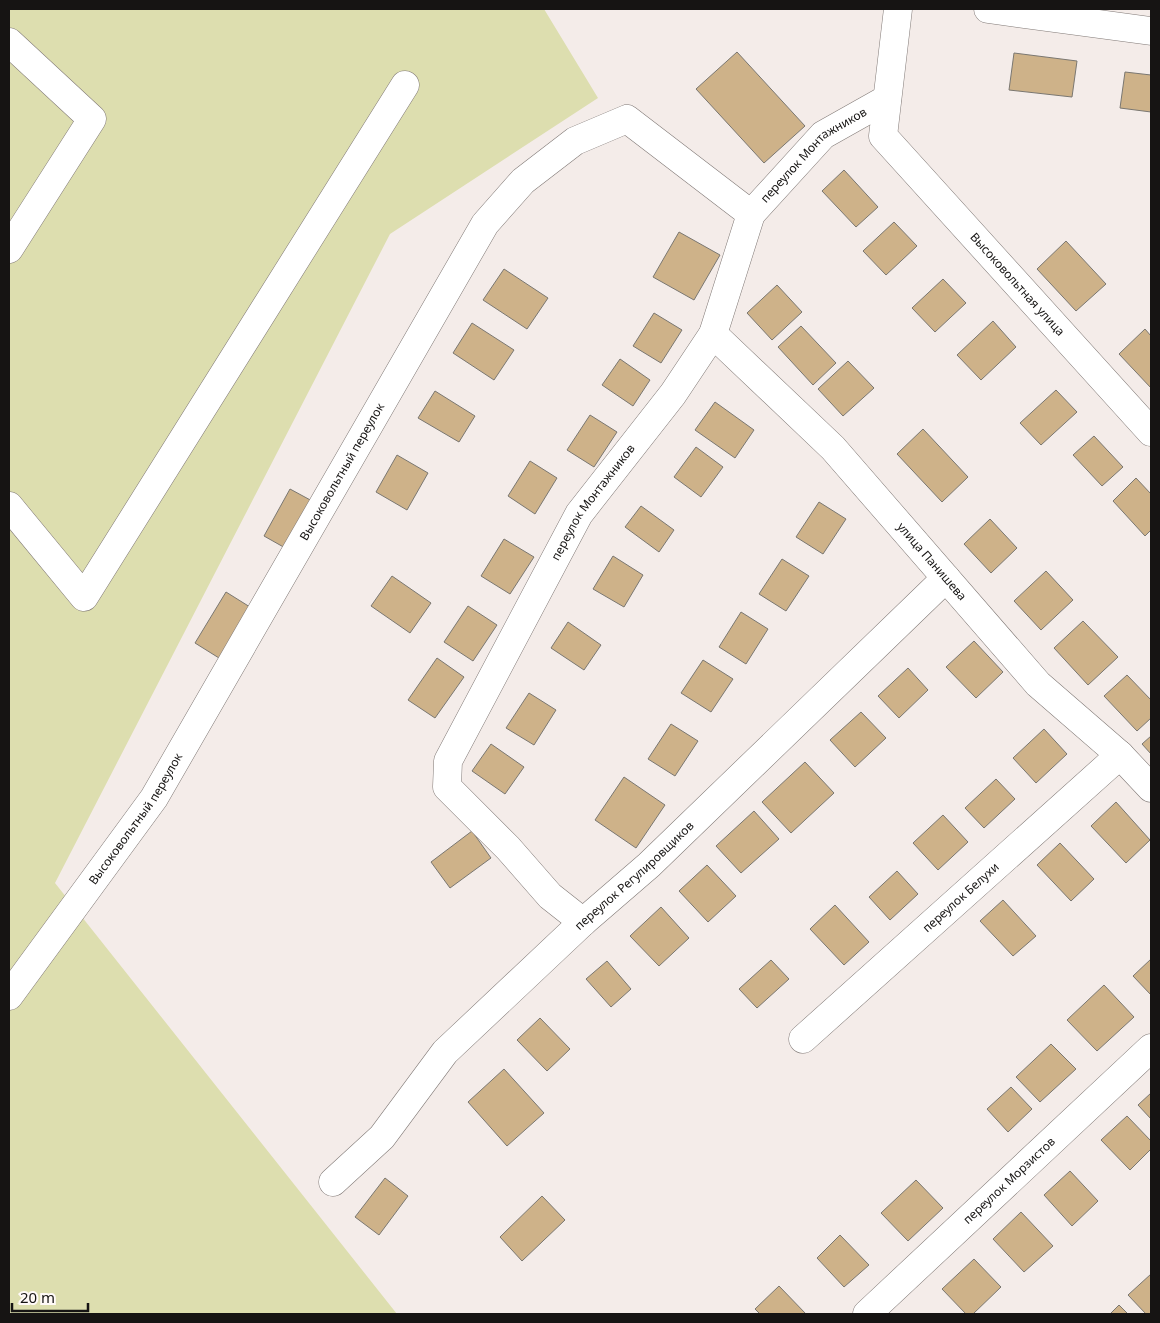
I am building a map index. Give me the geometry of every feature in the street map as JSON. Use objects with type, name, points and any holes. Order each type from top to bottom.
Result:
[{"type":"street","points":[[887,99],[898,9]]},
{"type":"street","points":[[988,9],[1151,31]]},
{"type":"street","points":[[9,42],[92,118],[9,249]]},
{"type":"street","points":[[9,506],[84,596],[405,85]]},
{"type":"street","name":"Высоковольтная улица","points":[[887,99],[883,136],[1151,432]]},
{"type":"street","name":"переулок Монтажников","points":[[583,922],[550,896],[508,848],[448,787],[448,761],[579,514],[673,394],[713,334],[751,214],[823,135],[887,99]]},
{"type":"street","name":"Высоковольтный переулок","points":[[9,996],[154,798],[484,224],[523,181],[575,141],[627,119],[751,214]]},
{"type":"street","name":"улица Панишева","points":[[713,334],[833,448],[1038,684],[1120,755],[1151,788]]},
{"type":"street","name":"переулок Регулировщиков","points":[[333,1182],[382,1137],[445,1052],[583,922],[656,858],[946,578]]},
{"type":"street","name":"переулок Белухи","points":[[803,1039],[1120,755]]},
{"type":"street","name":"переулок Морзистов","points":[[867,1314],[1151,1048]]},
{"type":"green space","points":[[9,9],[544,9],[598,98],[390,234],[55,883],[397,1314],[9,1314]]},
{"type":"building","points":[[737,52],[805,126],[764,163],[696,89]]},
{"type":"building","points":[[1014,53],[1077,61],[1072,97],[1009,90]]},
{"type":"building","points":[[1125,72],[1151,75],[1151,112],[1120,108]]},
{"type":"building","points":[[844,170],[878,207],[856,227],[822,191]]},
{"type":"building","points":[[894,222],[917,246],[886,275],[863,251]]},
{"type":"building","points":[[679,232],[720,255],[694,300],[653,277]]},
{"type":"building","points":[[1066,241],[1106,284],[1076,311],[1037,269]]},
{"type":"building","points":[[504,269],[548,298],[527,329],[483,300]]},
{"type":"building","points":[[943,279],[966,303],[935,332],[912,308]]},
{"type":"building","points":[[777,285],[802,312],[772,340],[747,313]]},
{"type":"building","points":[[654,313],[682,330],[661,363],[633,346]]},
{"type":"building","points":[[993,321],[1016,347],[981,380],[957,355]]},
{"type":"building","points":[[472,323],[514,350],[494,380],[453,353]]},
{"type":"building","points":[[801,326],[836,363],[813,385],[778,347]]},
{"type":"building","points":[[1145,329],[1151,336],[1151,388],[1119,354]]},
{"type":"building","points":[[620,359],[650,380],[633,406],[602,385]]},
{"type":"building","points":[[848,361],[874,388],[843,416],[818,389]]},
{"type":"building","points":[[1056,390],[1077,412],[1041,445],[1020,423]]},
{"type":"building","points":[[435,391],[475,416],[459,442],[418,418]]},
{"type":"building","points":[[715,402],[754,430],[735,458],[695,430]]},
{"type":"building","points":[[590,415],[617,432],[594,467],[567,450]]},
{"type":"building","points":[[923,429],[968,477],[942,502],[897,454]]},
{"type":"building","points":[[1094,436],[1123,467],[1102,486],[1073,455]]},
{"type":"building","points":[[696,447],[723,467],[701,497],[674,477]]},
{"type":"building","points":[[397,455],[428,473],[407,510],[376,492]]},
{"type":"building","points":[[530,461],[557,478],[535,514],[508,496]]},
{"type":"building","points":[[1136,478],[1151,494],[1151,530],[1145,536],[1113,501]]},
{"type":"building","points":[[290,489],[314,502],[287,549],[264,536]]},
{"type":"building","points":[[819,502],[846,519],[823,554],[796,537]]},
{"type":"building","points":[[641,506],[674,530],[659,552],[625,527]]},
{"type":"building","points":[[990,519],[1017,548],[991,573],[964,544]]},
{"type":"building","points":[[504,539],[534,557],[510,594],[481,576]]},
{"type":"building","points":[[613,556],[643,575],[624,607],[593,589]]},
{"type":"building","points":[[782,559],[809,576],[786,611],[759,594]]},
{"type":"building","points":[[1046,571],[1073,600],[1041,630],[1014,601]]},
{"type":"building","points":[[392,576],[431,603],[410,633],[371,606]]},
{"type":"building","points":[[226,592],[258,612],[227,663],[195,643]]},
{"type":"building","points":[[468,606],[497,625],[473,661],[444,642]]},
{"type":"building","points":[[741,612],[768,629],[746,664],[719,647]]},
{"type":"building","points":[[1083,621],[1118,657],[1088,685],[1054,648]]},
{"type":"building","points":[[568,622],[601,645],[584,670],[551,648]]},
{"type":"building","points":[[974,641],[1003,672],[976,698],[946,667]]},
{"type":"building","points":[[437,658],[464,677],[435,718],[408,700]]},
{"type":"building","points":[[703,660],[733,679],[711,712],[681,693]]},
{"type":"building","points":[[908,668],[928,690],[899,718],[878,696]]},
{"type":"building","points":[[1127,675],[1151,700],[1151,718],[1137,731],[1104,696]]},
{"type":"building","points":[[529,693],[556,710],[534,745],[506,728]]},
{"type":"building","points":[[861,712],[886,738],[855,767],[830,740]]},
{"type":"building","points":[[671,724],[698,741],[675,776],[648,759]]},
{"type":"building","points":[[1044,729],[1067,754],[1036,783],[1013,758]]},
{"type":"building","points":[[1151,736],[1151,754],[1142,744]]},
{"type":"building","points":[[491,744],[524,767],[505,794],[472,771]]},
{"type":"building","points":[[805,762],[834,793],[791,833],[762,802]]},
{"type":"building","points":[[624,777],[665,805],[636,848],[595,820]]},
{"type":"building","points":[[996,779],[1015,799],[984,828],[965,808]]},
{"type":"building","points":[[1116,802],[1150,840],[1126,863],[1091,826]]},
{"type":"building","points":[[754,811],[779,839],[741,873],[716,846]]},
{"type":"building","points":[[943,815],[968,842],[938,870],[913,843]]},
{"type":"building","points":[[472,831],[491,858],[450,888],[431,862]]},
{"type":"building","points":[[1060,843],[1094,879],[1071,901],[1037,865]]},
{"type":"building","points":[[707,865],[736,896],[708,922],[679,891]]},
{"type":"building","points":[[897,871],[918,894],[890,920],[869,897]]},
{"type":"building","points":[[1003,900],[1036,936],[1013,956],[980,921]]},
{"type":"building","points":[[835,905],[869,942],[844,965],[810,929]]},
{"type":"building","points":[[661,907],[689,938],[659,966],[630,936]]},
{"type":"building","points":[[1151,959],[1151,995],[1133,976]]},
{"type":"building","points":[[771,960],[789,979],[757,1008],[739,989]]},
{"type":"building","points":[[607,961],[631,989],[611,1007],[586,979]]},
{"type":"building","points":[[1104,985],[1134,1017],[1097,1051],[1067,1020]]},
{"type":"building","points":[[540,1018],[570,1049],[547,1071],[517,1040]]},
{"type":"building","points":[[1051,1044],[1076,1069],[1040,1102],[1016,1077]]},
{"type":"building","points":[[504,1069],[544,1113],[507,1146],[468,1102]]},
{"type":"building","points":[[1011,1087],[1032,1109],[1008,1132],[987,1109]]},
{"type":"building","points":[[1151,1093],[1151,1119],[1138,1105]]},
{"type":"building","points":[[1127,1116],[1151,1141],[1151,1149],[1130,1170],[1101,1140]]},
{"type":"building","points":[[1070,1171],[1098,1201],[1072,1226],[1044,1195]]},
{"type":"building","points":[[385,1178],[408,1196],[379,1235],[355,1217]]},
{"type":"building","points":[[916,1180],[943,1208],[908,1241],[881,1213]]},
{"type":"building","points":[[542,1196],[565,1220],[522,1261],[500,1237]]},
{"type":"building","points":[[1021,1212],[1053,1246],[1024,1272],[993,1239]]},
{"type":"building","points":[[840,1235],[869,1265],[844,1287],[817,1258]]},
{"type":"building","points":[[974,1259],[1001,1287],[973,1314],[966,1314],[942,1289]]},
{"type":"building","points":[[1151,1274],[1151,1314],[1146,1314],[1128,1295]]},
{"type":"building","points":[[779,1286],[806,1314],[760,1314],[755,1309]]},
{"type":"building","points":[[1119,1305],[1128,1314],[1110,1314]]}]
